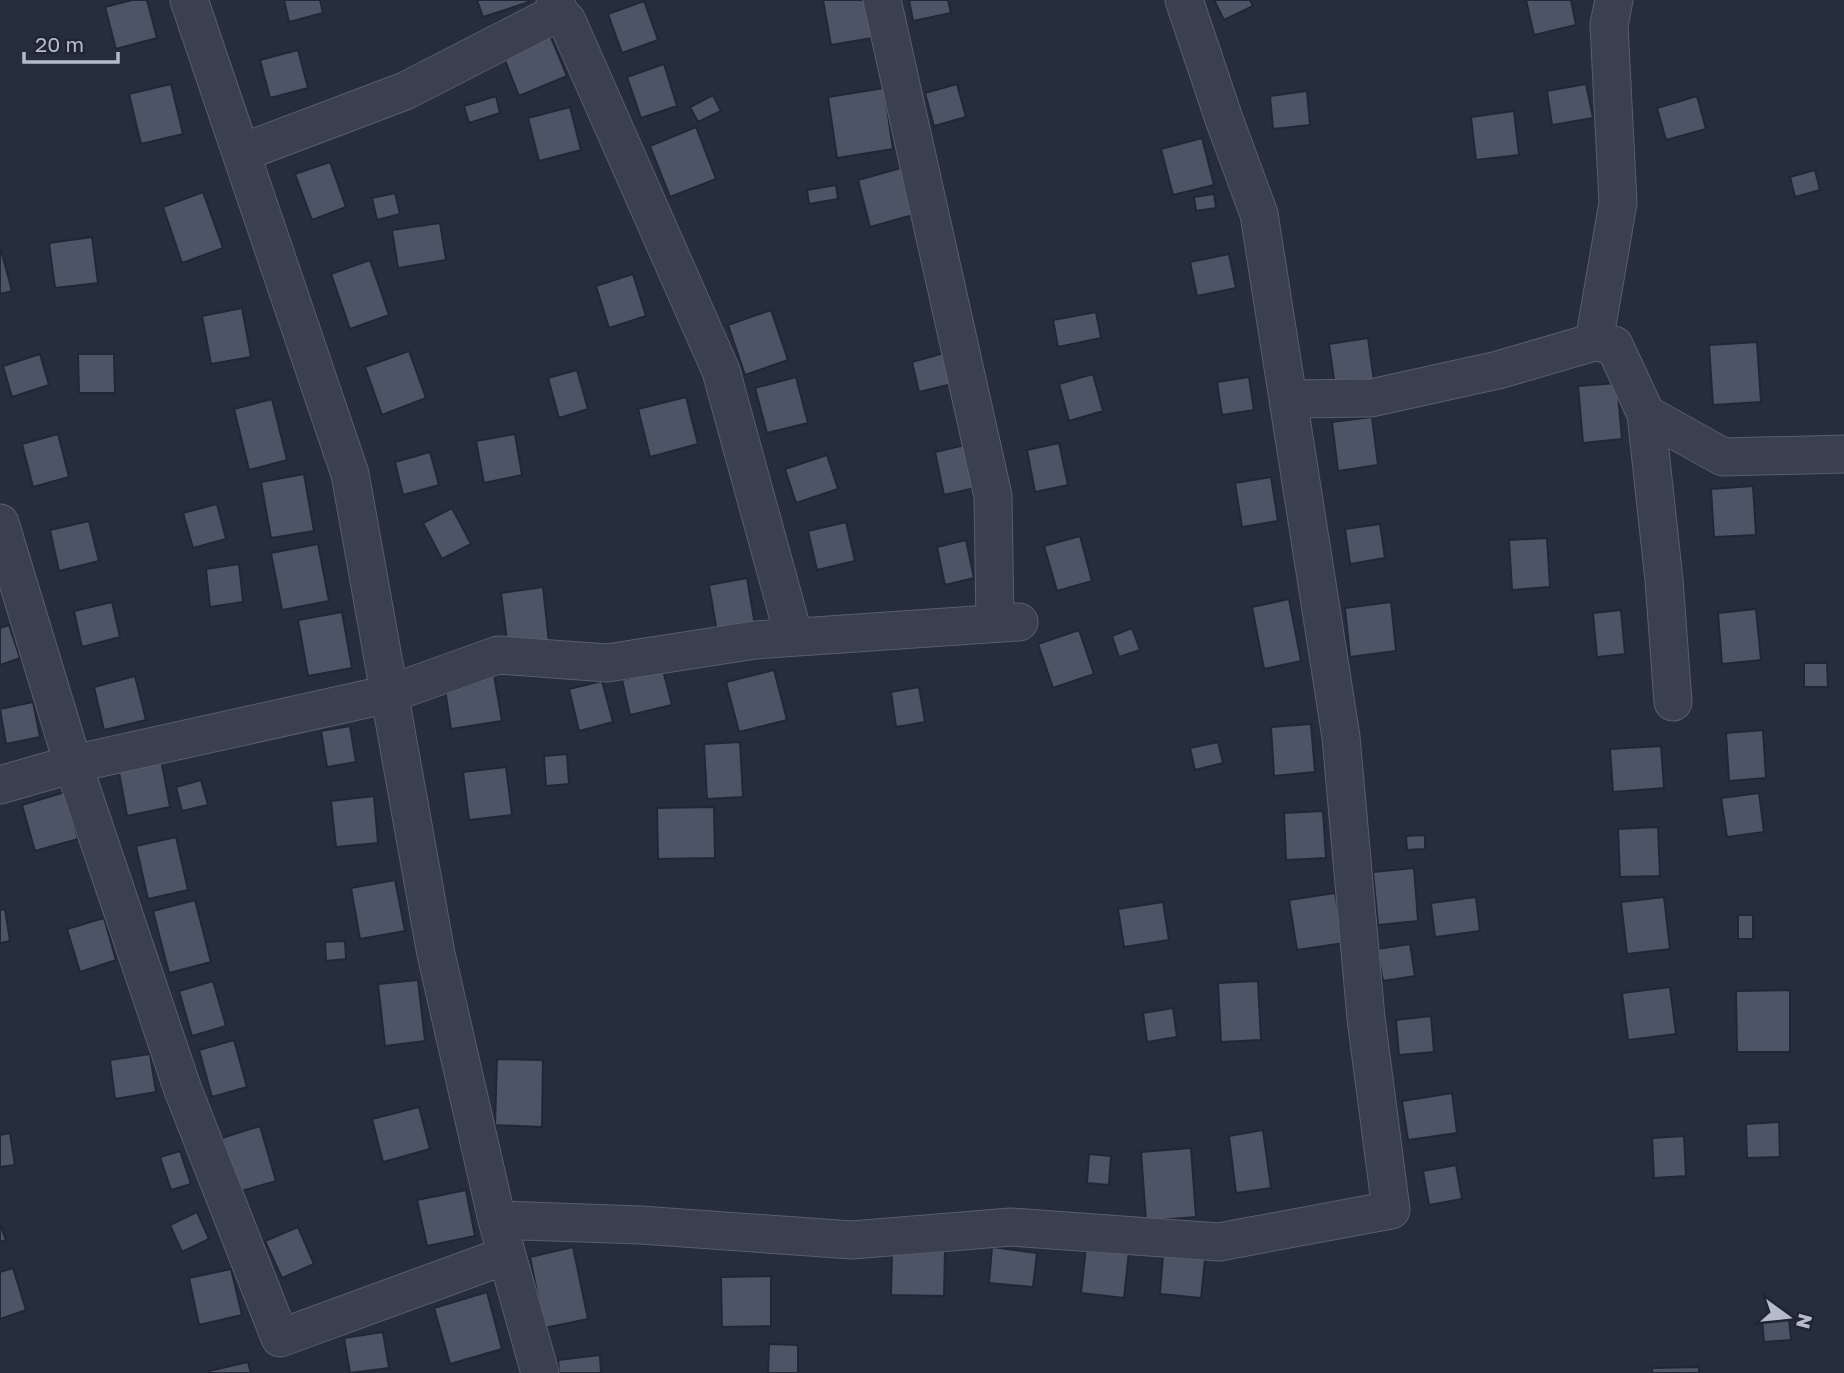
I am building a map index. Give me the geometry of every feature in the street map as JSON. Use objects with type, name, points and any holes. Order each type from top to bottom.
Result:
[{"type":"street","points":[[189,0],[350,474],[436,954],[497,1220],[540,1373]]},
{"type":"street","points":[[0,785],[73,764],[389,694],[498,654],[607,663],[755,640],[1007,623],[993,496],[882,0]]},
{"type":"street","points":[[497,1220],[641,1225],[852,1240],[1011,1227],[1219,1242],[1391,1210],[1367,1018],[1341,737],[1259,214],[1184,0]]},
{"type":"street","points":[[1594,342],[1618,203],[1609,25],[1614,0]]},
{"type":"street","points":[[241,153],[405,91],[557,6],[567,21],[721,371],[794,637]]},
{"type":"street","points":[[1289,399],[1371,398],[1498,370],[1594,342],[1614,345],[1646,414],[1664,580],[1673,702]]},
{"type":"street","points":[[1646,414],[1723,457],[1844,454]]},
{"type":"street","points":[[0,523],[73,764],[183,1090],[280,1338],[507,1255]]},
{"type":"building","points":[[132,0],[147,0],[157,38],[116,49],[105,7]]},
{"type":"building","points":[[284,0],[320,0],[323,13],[289,22]]},
{"type":"building","points":[[477,0],[528,0],[529,2],[483,17]]},
{"type":"building","points":[[823,0],[866,0],[872,38],[831,45]]},
{"type":"building","points":[[909,0],[948,0],[951,13],[913,21]]},
{"type":"building","points":[[1214,0],[1250,0],[1253,6],[1224,20]]},
{"type":"building","points":[[1526,0],[1571,0],[1576,25],[1534,35]]},
{"type":"building","points":[[644,1],[658,40],[622,53],[608,14]]},
{"type":"building","points":[[548,30],[567,76],[519,96],[501,50]]},
{"type":"building","points":[[298,50],[308,88],[270,98],[260,60]]},
{"type":"building","points":[[664,64],[677,106],[641,118],[627,77]]},
{"type":"building","points":[[171,84],[183,134],[141,144],[129,94]]},
{"type":"building","points":[[957,84],[966,117],[934,126],[925,93]]},
{"type":"building","points":[[1586,84],[1593,118],[1552,125],[1547,91]]},
{"type":"building","points":[[884,88],[893,149],[837,158],[828,97]]},
{"type":"building","points":[[1307,91],[1310,125],[1273,129],[1270,96]]},
{"type":"building","points":[[713,95],[721,111],[698,122],[690,107]]},
{"type":"building","points":[[496,96],[500,113],[469,123],[464,106]]},
{"type":"building","points":[[1697,96],[1706,129],[1666,140],[1657,108]]},
{"type":"building","points":[[570,107],[581,150],[539,161],[528,118]]},
{"type":"building","points":[[1514,111],[1519,155],[1476,160],[1471,117]]},
{"type":"building","points":[[696,127],[716,179],[670,197],[650,146]]},
{"type":"building","points":[[1202,138],[1214,185],[1173,195],[1161,149]]},
{"type":"building","points":[[330,162],[346,207],[312,220],[295,174]]},
{"type":"building","points":[[901,168],[913,215],[870,227],[858,180]]},
{"type":"building","points":[[1815,170],[1820,190],[1795,197],[1790,177]]},
{"type":"building","points":[[836,185],[838,199],[809,204],[807,190]]},
{"type":"building","points":[[203,192],[223,248],[182,263],[163,207]]},
{"type":"building","points":[[395,193],[400,214],[377,220],[372,198]]},
{"type":"building","points":[[1214,194],[1216,208],[1196,211],[1194,197]]},
{"type":"building","points":[[440,223],[446,260],[398,268],[392,230]]},
{"type":"building","points":[[92,237],[98,283],[55,288],[49,243]]},
{"type":"building","points":[[0,251],[12,291],[0,294]]},
{"type":"building","points":[[1229,254],[1236,288],[1197,296],[1190,262]]},
{"type":"building","points":[[370,260],[389,315],[350,329],[331,274]]},
{"type":"building","points":[[633,274],[646,316],[609,328],[596,286]]},
{"type":"building","points":[[242,308],[251,357],[211,364],[202,316]]},
{"type":"building","points":[[771,310],[788,360],[745,375],[728,325]]},
{"type":"building","points":[[1096,312],[1101,338],[1058,347],[1053,320]]},
{"type":"building","points":[[1368,338],[1374,381],[1335,387],[1329,344]]},
{"type":"building","points":[[1757,342],[1761,402],[1713,405],[1709,345]]},
{"type":"building","points":[[409,351],[426,398],[382,415],[365,367]]},
{"type":"building","points":[[944,353],[952,384],[919,392],[912,362]]},
{"type":"building","points":[[40,354],[49,385],[12,397],[3,366]]},
{"type":"building","points":[[78,354],[114,354],[115,393],[79,393]]},
{"type":"building","points":[[577,370],[588,409],[559,418],[548,378]]},
{"type":"building","points":[[1093,374],[1103,411],[1069,421],[1059,384]]},
{"type":"building","points":[[796,377],[808,423],[767,433],[755,388]]},
{"type":"building","points":[[1249,377],[1254,410],[1222,415],[1217,382]]},
{"type":"building","points":[[1617,383],[1622,439],[1583,443],[1578,386]]},
{"type":"building","points":[[686,397],[698,444],[650,457],[638,409]]},
{"type":"building","points":[[272,399],[287,460],[249,470],[234,409]]},
{"type":"building","points":[[1372,417],[1378,465],[1338,471],[1332,422]]},
{"type":"building","points":[[58,434],[69,477],[33,487],[22,444]]},
{"type":"building","points":[[515,434],[522,475],[484,483],[476,441]]},
{"type":"building","points":[[1059,443],[1068,485],[1035,492],[1027,450]]},
{"type":"building","points":[[965,445],[975,488],[944,495],[935,452]]},
{"type":"building","points":[[430,452],[439,485],[403,495],[395,462]]},
{"type":"building","points":[[827,455],[838,489],[796,503],[785,469]]},
{"type":"building","points":[[304,474],[314,531],[271,538],[261,482]]},
{"type":"building","points":[[1271,477],[1278,521],[1242,527],[1235,483]]},
{"type":"building","points":[[1753,486],[1756,535],[1714,537],[1711,489]]},
{"type":"building","points":[[217,504],[226,539],[193,548],[183,513]]},
{"type":"building","points":[[452,508],[471,544],[442,559],[423,523]]},
{"type":"building","points":[[89,521],[99,561],[59,571],[50,530]]},
{"type":"building","points":[[846,522],[855,561],[817,570],[808,531]]},
{"type":"building","points":[[1380,524],[1385,558],[1350,564],[1345,529]]},
{"type":"building","points":[[1080,536],[1092,581],[1057,591],[1044,546]]},
{"type":"building","points":[[1547,538],[1550,587],[1512,590],[1509,540]]},
{"type":"building","points":[[966,540],[974,578],[945,585],[937,547]]},
{"type":"building","points":[[318,544],[329,601],[282,610],[271,553]]},
{"type":"building","points":[[239,564],[243,602],[210,607],[206,569]]},
{"type":"building","points":[[747,578],[755,625],[717,632],[709,585]]},
{"type":"building","points":[[543,587],[549,643],[508,648],[501,593]]},
{"type":"building","points":[[1289,599],[1301,661],[1264,669],[1252,607]]},
{"type":"building","points":[[112,602],[120,637],[82,647],[74,611]]},
{"type":"building","points":[[1391,602],[1396,651],[1350,657],[1345,608]]},
{"type":"building","points":[[1756,609],[1761,660],[1722,664],[1718,613]]},
{"type":"building","points":[[1621,610],[1625,654],[1597,657],[1593,613]]},
{"type":"building","points":[[342,612],[352,668],[308,676],[298,620]]},
{"type":"building","points":[[9,625],[20,658],[0,665],[0,628]]},
{"type":"building","points":[[1132,628],[1140,650],[1119,657],[1112,636]]},
{"type":"building","points":[[1079,630],[1094,674],[1053,688],[1038,644]]},
{"type":"building","points":[[1804,663],[1827,663],[1828,687],[1804,687]]},
{"type":"building","points":[[663,670],[672,705],[630,715],[622,680]]},
{"type":"building","points":[[774,670],[787,720],[739,732],[726,682]]},
{"type":"building","points":[[494,675],[502,721],[451,729],[444,683]]},
{"type":"building","points":[[135,676],[146,720],[104,730],[94,687]]},
{"type":"building","points":[[602,681],[613,722],[579,731],[569,689]]},
{"type":"building","points":[[919,687],[925,722],[896,727],[891,692]]},
{"type":"building","points":[[33,702],[40,737],[6,744],[0,709]]},
{"type":"building","points":[[1311,724],[1315,772],[1274,776],[1271,727]]},
{"type":"building","points":[[350,726],[356,762],[327,767],[321,731]]},
{"type":"building","points":[[1763,730],[1766,778],[1729,781],[1726,733]]},
{"type":"building","points":[[740,742],[743,797],[707,799],[704,744]]},
{"type":"building","points":[[1218,742],[1223,763],[1195,770],[1190,748]]},
{"type":"building","points":[[1661,746],[1664,788],[1613,792],[1610,749]]},
{"type":"building","points":[[567,754],[569,784],[546,786],[544,756]]},
{"type":"building","points":[[161,759],[170,807],[127,816],[118,767]]},
{"type":"building","points":[[506,767],[512,815],[469,820],[463,772]]},
{"type":"building","points":[[201,780],[208,805],[182,811],[176,787]]},
{"type":"building","points":[[65,792],[78,839],[35,851],[22,805]]},
{"type":"building","points":[[1759,793],[1764,832],[1727,837],[1721,798]]},
{"type":"building","points":[[374,796],[378,843],[336,847],[331,801]]},
{"type":"building","points":[[714,807],[715,858],[658,859],[657,808]]},
{"type":"building","points":[[1323,811],[1326,858],[1286,860],[1284,813]]},
{"type":"building","points":[[1658,827],[1660,876],[1620,877],[1618,829]]},
{"type":"building","points":[[1425,835],[1425,849],[1407,850],[1406,836]]},
{"type":"building","points":[[176,837],[188,890],[148,899],[136,846]]},
{"type":"building","points":[[1414,868],[1418,921],[1378,925],[1373,872]]},
{"type":"building","points":[[395,880],[405,931],[360,939],[351,888]]},
{"type":"building","points":[[1335,893],[1344,943],[1297,950],[1289,900]]},
{"type":"building","points":[[1476,897],[1480,931],[1435,937],[1431,903]]},
{"type":"building","points":[[1664,897],[1670,949],[1627,954],[1621,902]]},
{"type":"building","points":[[195,900],[211,962],[169,973],[153,911]]},
{"type":"building","points":[[1163,902],[1169,940],[1124,947],[1118,909]]},
{"type":"building","points":[[5,909],[10,941],[0,943],[0,910]]},
{"type":"building","points":[[1738,915],[1753,915],[1753,939],[1738,939]]},
{"type":"building","points":[[104,918],[116,960],[80,972],[67,929]]},
{"type":"building","points":[[345,941],[346,959],[326,961],[325,942]]},
{"type":"building","points":[[1410,944],[1415,976],[1383,981],[1377,949]]},
{"type":"building","points":[[418,980],[425,1041],[385,1046],[378,984]]},
{"type":"building","points":[[213,981],[226,1026],[192,1036],[179,991]]},
{"type":"building","points":[[1258,981],[1261,1040],[1221,1042],[1218,983]]},
{"type":"building","points":[[1670,987],[1676,1034],[1628,1040],[1622,993]]},
{"type":"building","points":[[1790,990],[1790,1052],[1737,1052],[1736,991]]},
{"type":"building","points":[[1173,1008],[1177,1037],[1147,1042],[1143,1013]]},
{"type":"building","points":[[1431,1016],[1434,1052],[1399,1055],[1396,1020]]},
{"type":"building","points":[[234,1040],[247,1087],[212,1097],[199,1050]]},
{"type":"building","points":[[150,1054],[156,1092],[115,1099],[110,1060]]},
{"type":"building","points":[[497,1059],[543,1060],[542,1127],[495,1125]]},
{"type":"building","points":[[1452,1093],[1457,1133],[1408,1140],[1402,1101]]},
{"type":"building","points":[[419,1107],[430,1149],[383,1162],[372,1119]]},
{"type":"building","points":[[1779,1122],[1780,1157],[1747,1158],[1746,1124]]},
{"type":"building","points":[[260,1126],[276,1181],[238,1192],[222,1138]]},
{"type":"building","points":[[1263,1130],[1271,1188],[1236,1193],[1229,1136]]},
{"type":"building","points":[[10,1133],[15,1165],[0,1167],[0,1135]]},
{"type":"building","points":[[1684,1136],[1686,1176],[1654,1178],[1652,1138]]},
{"type":"building","points":[[1191,1148],[1196,1217],[1146,1221],[1141,1152]]},
{"type":"building","points":[[180,1151],[191,1184],[171,1190],[160,1157]]},
{"type":"building","points":[[1089,1154],[1111,1156],[1109,1185],[1087,1183]]},
{"type":"building","points":[[1456,1165],[1462,1199],[1429,1205],[1423,1171]]},
{"type":"building","points":[[466,1190],[475,1236],[427,1246],[417,1200]]},
{"type":"building","points":[[197,1212],[209,1239],[182,1252],[170,1225]]},
{"type":"building","points":[[0,1224],[6,1240],[0,1242]]},
{"type":"building","points":[[298,1227],[314,1264],[282,1278],[265,1241]]},
{"type":"building","points":[[573,1247],[588,1319],[544,1328],[530,1257]]},
{"type":"building","points":[[992,1247],[1037,1253],[1033,1287],[989,1283]]},
{"type":"building","points":[[1086,1247],[1129,1251],[1124,1298],[1081,1293]]},
{"type":"building","points":[[892,1250],[945,1251],[944,1296],[891,1295]]},
{"type":"building","points":[[1163,1255],[1205,1259],[1201,1298],[1160,1294]]},
{"type":"building","points":[[13,1268],[26,1310],[0,1319],[0,1272]]},
{"type":"building","points":[[231,1269],[242,1315],[199,1325],[189,1278]]},
{"type":"building","points":[[771,1276],[771,1326],[722,1327],[721,1277]]},
{"type":"building","points":[[487,1292],[502,1349],[450,1364],[434,1308]]},
{"type":"building","points":[[1789,1318],[1791,1340],[1764,1342],[1762,1319]]},
{"type":"building","points":[[383,1332],[389,1368],[350,1373],[344,1338]]},
{"type":"building","points":[[769,1344],[798,1345],[798,1373],[768,1373]]},
{"type":"building","points":[[600,1355],[601,1373],[559,1373],[558,1360]]},
{"type":"building","points":[[248,1362],[251,1373],[209,1371]]},
{"type":"building","points":[[1699,1367],[1699,1373],[1652,1373],[1652,1368]]}]
